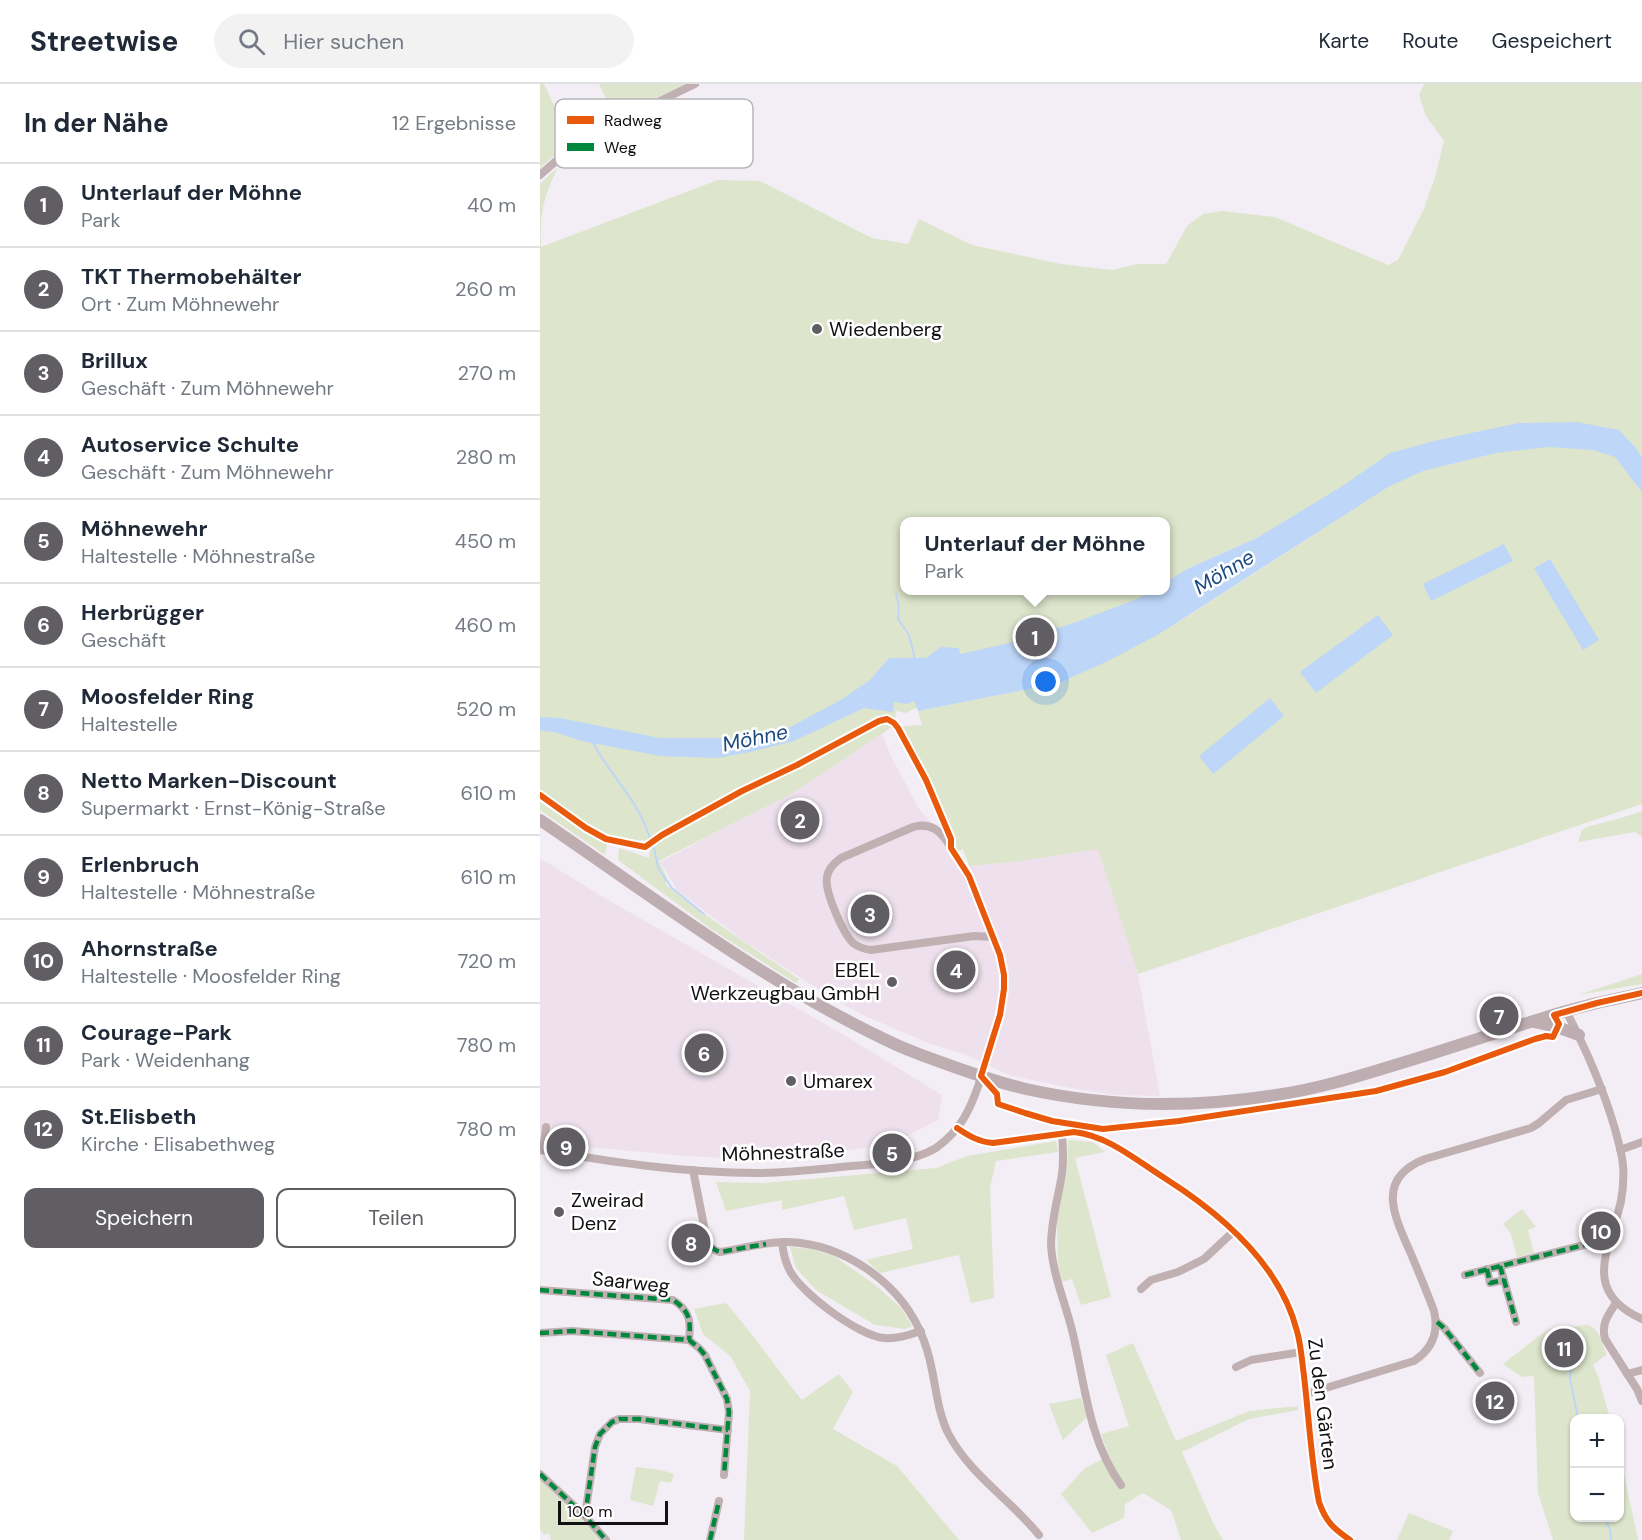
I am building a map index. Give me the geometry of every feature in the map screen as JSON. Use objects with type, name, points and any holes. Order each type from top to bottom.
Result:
[{"type":"main road","points":[[540,820],[726,948],[814,1002],[891,1042],[981,1076],[1025,1088],[1092,1099],[1150,1103],[1216,1102],[1274,1095],[1335,1083],[1566,1011],[1642,993]]},
{"type":"main road","points":[[1532,1022],[1557,1027],[1579,1035]]},
{"type":"street","points":[[664,99],[695,84]]},
{"type":"street","points":[[540,175],[555,162]]},
{"type":"street","name":"Möhnestraße","points":[[546,1127],[542,1150],[693,1170],[783,1172],[886,1162],[906,1159],[929,1151],[943,1142],[957,1128],[968,1111],[981,1076],[1000,1015],[1004,975],[1000,955],[993,937],[969,876],[936,829],[920,825],[840,858],[833,864],[826,879],[826,888],[845,933],[855,944],[866,950],[974,936],[993,937]]},
{"type":"street","points":[[1566,1011],[1590,1058],[1602,1089],[1623,1164],[1622,1194],[1608,1240],[1603,1271],[1608,1289],[1616,1303],[1642,1319]]},
{"type":"street","points":[[1306,1394],[1414,1361],[1421,1356],[1435,1337],[1437,1322],[1434,1311],[1392,1206],[1393,1191],[1400,1176],[1410,1167],[1425,1159],[1531,1128],[1566,1100],[1602,1089]]},
{"type":"street","name":"Zu den Gärten","points":[[957,1128],[984,1143],[1062,1133],[1087,1133],[1109,1143],[1192,1197],[1234,1231],[1260,1260],[1280,1290],[1289,1309],[1297,1331],[1319,1502],[1329,1523],[1350,1540]]},
{"type":"street","points":[[1062,1133],[1062,1171],[1052,1225],[1053,1266],[1074,1337],[1084,1395],[1095,1433],[1109,1469],[1121,1485]]},
{"type":"street","points":[[1620,1150],[1642,1142]]},
{"type":"street","points":[[693,1170],[705,1235],[714,1250],[720,1252],[782,1242],[806,1244],[852,1260],[887,1286],[902,1302],[921,1331],[928,1352],[941,1415],[949,1434],[975,1471],[1039,1535]]},
{"type":"street","points":[[1141,1289],[1151,1280],[1178,1272],[1204,1259],[1234,1231]]},
{"type":"street","points":[[1465,1275],[1608,1240]]},
{"type":"street","points":[[782,1242],[784,1256],[793,1277],[844,1321],[872,1335],[885,1338],[901,1337],[921,1331]]},
{"type":"street","points":[[1500,1266],[1516,1322]]},
{"type":"street","points":[[1487,1269],[1490,1283],[1504,1280]]},
{"type":"street","name":"Saarweg","points":[[540,1290],[673,1300],[682,1306],[689,1318],[691,1326],[689,1340]]},
{"type":"street","points":[[1616,1303],[1606,1317],[1603,1332],[1608,1345],[1637,1389],[1642,1401]]},
{"type":"street","points":[[1437,1322],[1480,1373]]},
{"type":"street","points":[[540,1333],[572,1331],[689,1340],[705,1355],[727,1399],[729,1412],[724,1475]]},
{"type":"street","points":[[1236,1367],[1251,1360],[1300,1352]]},
{"type":"street","points":[[1627,1374],[1642,1370]]},
{"type":"street","points":[[585,1516],[595,1447],[600,1434],[612,1422],[619,1419],[639,1419],[728,1430]]},
{"type":"street","points":[[540,1474],[585,1516],[606,1540]]},
{"type":"street","points":[[710,1540],[719,1501]]},
{"type":"shaded area","points":[[882,734],[919,809],[969,866],[1020,861],[1098,848],[1138,974],[1160,1096],[1114,1095],[1009,1075],[964,1054],[930,1044],[865,1016],[829,996],[744,941],[678,891],[660,862],[774,802]]},
{"type":"shaded area","points":[[540,858],[598,894],[849,1038],[942,1095],[938,1120],[889,1145],[764,1160],[684,1156],[547,1143],[540,1129]]},
{"type":"green space","points":[[540,84],[544,84],[555,107],[555,155],[540,168]]},
{"type":"green space","points":[[599,84],[686,84],[654,99],[606,99]]},
{"type":"green space","points":[[1424,84],[1642,84],[1642,804],[1138,974],[1098,849],[969,866],[963,849],[958,851],[903,726],[922,725],[918,711],[1059,683],[1115,657],[985,695],[916,708],[908,713],[896,711],[895,725],[816,778],[789,795],[659,861],[668,880],[665,884],[714,921],[799,979],[796,983],[711,929],[618,860],[619,848],[649,858],[650,851],[644,840],[616,839],[602,834],[576,819],[540,793],[540,184],[557,168],[544,206],[541,247],[718,180],[760,181],[872,238],[908,244],[919,219],[972,245],[1061,264],[1112,270],[1137,264],[1166,264],[1187,226],[1203,214],[1222,211],[1275,217],[1388,265],[1398,260],[1424,209],[1435,177],[1444,141],[1426,116],[1419,95]],"holes":[[[1383,489],[1159,634],[1230,585]]]},
{"type":"green space","points":[[540,802],[581,830],[607,844],[605,855],[540,810]]},
{"type":"green space","points":[[1642,811],[1642,837],[1635,832],[1578,842],[1582,830],[1587,827]]},
{"type":"green space","points":[[1642,974],[1642,984],[1578,995]]},
{"type":"green space","points":[[1068,1140],[1093,1142],[1105,1152],[1075,1158],[1111,1297],[1081,1305],[1072,1279],[1061,1282],[1058,1264],[1057,1218],[1067,1172]]},
{"type":"green space","points":[[1056,1141],[1058,1152],[996,1161],[990,1188],[994,1298],[971,1303],[959,1255],[880,1273],[866,1260],[913,1249],[906,1218],[854,1230],[844,1196],[782,1210],[782,1200],[726,1211],[716,1182],[764,1183],[936,1168],[967,1156]]},
{"type":"green space","points":[[1522,1209],[1536,1227],[1528,1230],[1534,1253],[1517,1257],[1511,1234],[1503,1224]]},
{"type":"green space","points":[[790,1247],[811,1249],[834,1256],[874,1284],[901,1308],[912,1326],[905,1329],[875,1325],[816,1290],[796,1268]]},
{"type":"green space","points":[[726,1303],[802,1400],[839,1374],[853,1392],[833,1429],[897,1466],[959,1540],[744,1540],[750,1391],[731,1357],[703,1334],[694,1309]]},
{"type":"green space","points":[[1587,1325],[1592,1327],[1598,1333],[1607,1354],[1593,1365],[1609,1414],[1570,1414],[1570,1522],[1624,1522],[1624,1474],[1638,1540],[1553,1540],[1538,1493],[1534,1376],[1522,1377],[1503,1364],[1550,1329]]},
{"type":"green space","points":[[1133,1343],[1176,1441],[1249,1411],[1298,1406],[1298,1410],[1249,1419],[1182,1452],[1214,1525],[1223,1540],[1181,1540],[1171,1510],[1143,1493],[1125,1504],[1124,1518],[1092,1533],[1061,1494],[1085,1468],[1109,1456],[1101,1434],[1129,1426],[1106,1355]]},
{"type":"green space","points":[[1081,1398],[1087,1417],[1063,1440],[1049,1404]]},
{"type":"green space","points":[[636,1467],[674,1474],[671,1483],[660,1481],[653,1506],[630,1500]]},
{"type":"green space","points":[[540,1477],[603,1540],[551,1540],[549,1533],[544,1535],[540,1529]]},
{"type":"green space","points":[[1409,1513],[1453,1531],[1449,1540],[1397,1540]]},
{"type":"water","name":"Möhne","points":[[1577,422],[1619,430],[1642,458],[1642,492],[1615,457],[1593,450],[1548,447],[1496,453],[1423,471],[1388,487],[1159,634],[1108,661],[1059,683],[918,711],[914,701],[907,704],[894,702],[893,712],[864,708],[794,741],[718,758],[660,756],[582,741],[554,732],[540,731],[540,717],[560,718],[660,738],[750,738],[790,727],[841,700],[870,680],[889,658],[926,658],[941,647],[959,648],[960,654],[1005,644],[1071,624],[1144,595],[1170,595],[1170,580],[1187,569],[1257,538],[1344,485],[1390,453],[1519,423]]},
{"type":"water","points":[[1504,544],[1513,561],[1431,601],[1423,584]]},
{"type":"water","points":[[1550,559],[1599,640],[1583,650],[1534,568]]},
{"type":"water","points":[[1378,615],[1393,635],[1316,693],[1300,672]]},
{"type":"water","points":[[1270,698],[1284,716],[1213,774],[1199,756]]},
{"type":"waterway","points":[[896,594],[899,607],[898,619],[909,635],[915,659]]},
{"type":"waterway","points":[[592,741],[631,799],[650,838]]},
{"type":"waterway","points":[[654,848],[658,868],[672,888],[704,914]]},
{"type":"waterway","points":[[1571,1371],[1570,1379],[1577,1414]]},
{"type":"waterway","points":[[1606,1522],[1611,1540]]},
{"type":"marked path","points":[[705,1235],[710,1246],[720,1252],[766,1244]]},
{"type":"marked path","points":[[1465,1275],[1608,1240]]},
{"type":"marked path","points":[[1500,1266],[1516,1322]]},
{"type":"marked path","points":[[1487,1269],[1490,1283],[1504,1280]]},
{"type":"marked path","points":[[540,1290],[673,1300],[686,1312],[690,1327],[689,1340]]},
{"type":"marked path","points":[[1437,1322],[1480,1373]]},
{"type":"marked path","points":[[540,1333],[572,1331],[689,1340],[705,1355],[727,1399],[729,1412],[724,1475]]},
{"type":"marked path","points":[[585,1516],[595,1447],[600,1434],[612,1422],[619,1419],[639,1419],[728,1430]]},
{"type":"marked path","points":[[540,1474],[585,1516],[606,1540]]},
{"type":"marked path","points":[[710,1540],[719,1501]]},
{"type":"cycle path","points":[[540,795],[586,828],[606,839],[645,847],[662,835],[742,791],[797,765],[879,721],[887,719],[894,723],[926,780],[951,839],[951,848],[969,876],[1000,955],[1004,975],[1000,1015],[981,1076],[997,1094],[998,1104],[1052,1121],[1103,1129],[1179,1121],[1376,1091],[1445,1072],[1535,1039],[1553,1037],[1559,1024],[1554,1015],[1642,993]]},
{"type":"cycle path","points":[[957,1128],[974,1138],[993,1143],[1074,1132],[1099,1138],[1122,1150],[1187,1193],[1246,1243],[1263,1263],[1289,1307],[1300,1347],[1319,1502],[1324,1515],[1331,1524],[1350,1540]]},
{"type":"place","name":"Wiedenberg","points":[[817,329]]},
{"type":"place","name":"Unterlauf der Möhne","points":[[1035,637]]},
{"type":"place","name":"TKT Thermobehälter","points":[[800,820]]},
{"type":"place","name":"Brillux","points":[[870,914]]},
{"type":"place","name":"Autoservice Schulte","points":[[956,970]]},
{"type":"place","name":"EBEL Werkzeugbau GmbH","points":[[892,982]]},
{"type":"place","name":"Moosfelder Ring","points":[[1499,1016]]},
{"type":"place","name":"Herbrügger","points":[[704,1053]]},
{"type":"place","name":"Umarex","points":[[791,1081]]},
{"type":"place","name":"Erlenbruch","points":[[566,1147]]},
{"type":"place","name":"Möhnewehr","points":[[892,1153]]},
{"type":"place","name":"Zweirad Denz","points":[[559,1212]]},
{"type":"place","name":"Ahornstraße","points":[[1601,1231]]},
{"type":"place","name":"Netto Marken-Discount","points":[[691,1243]]},
{"type":"place","name":"Courage-Park","points":[[1564,1348]]},
{"type":"place","name":"St.Elisbeth","points":[[1495,1401]]}]
